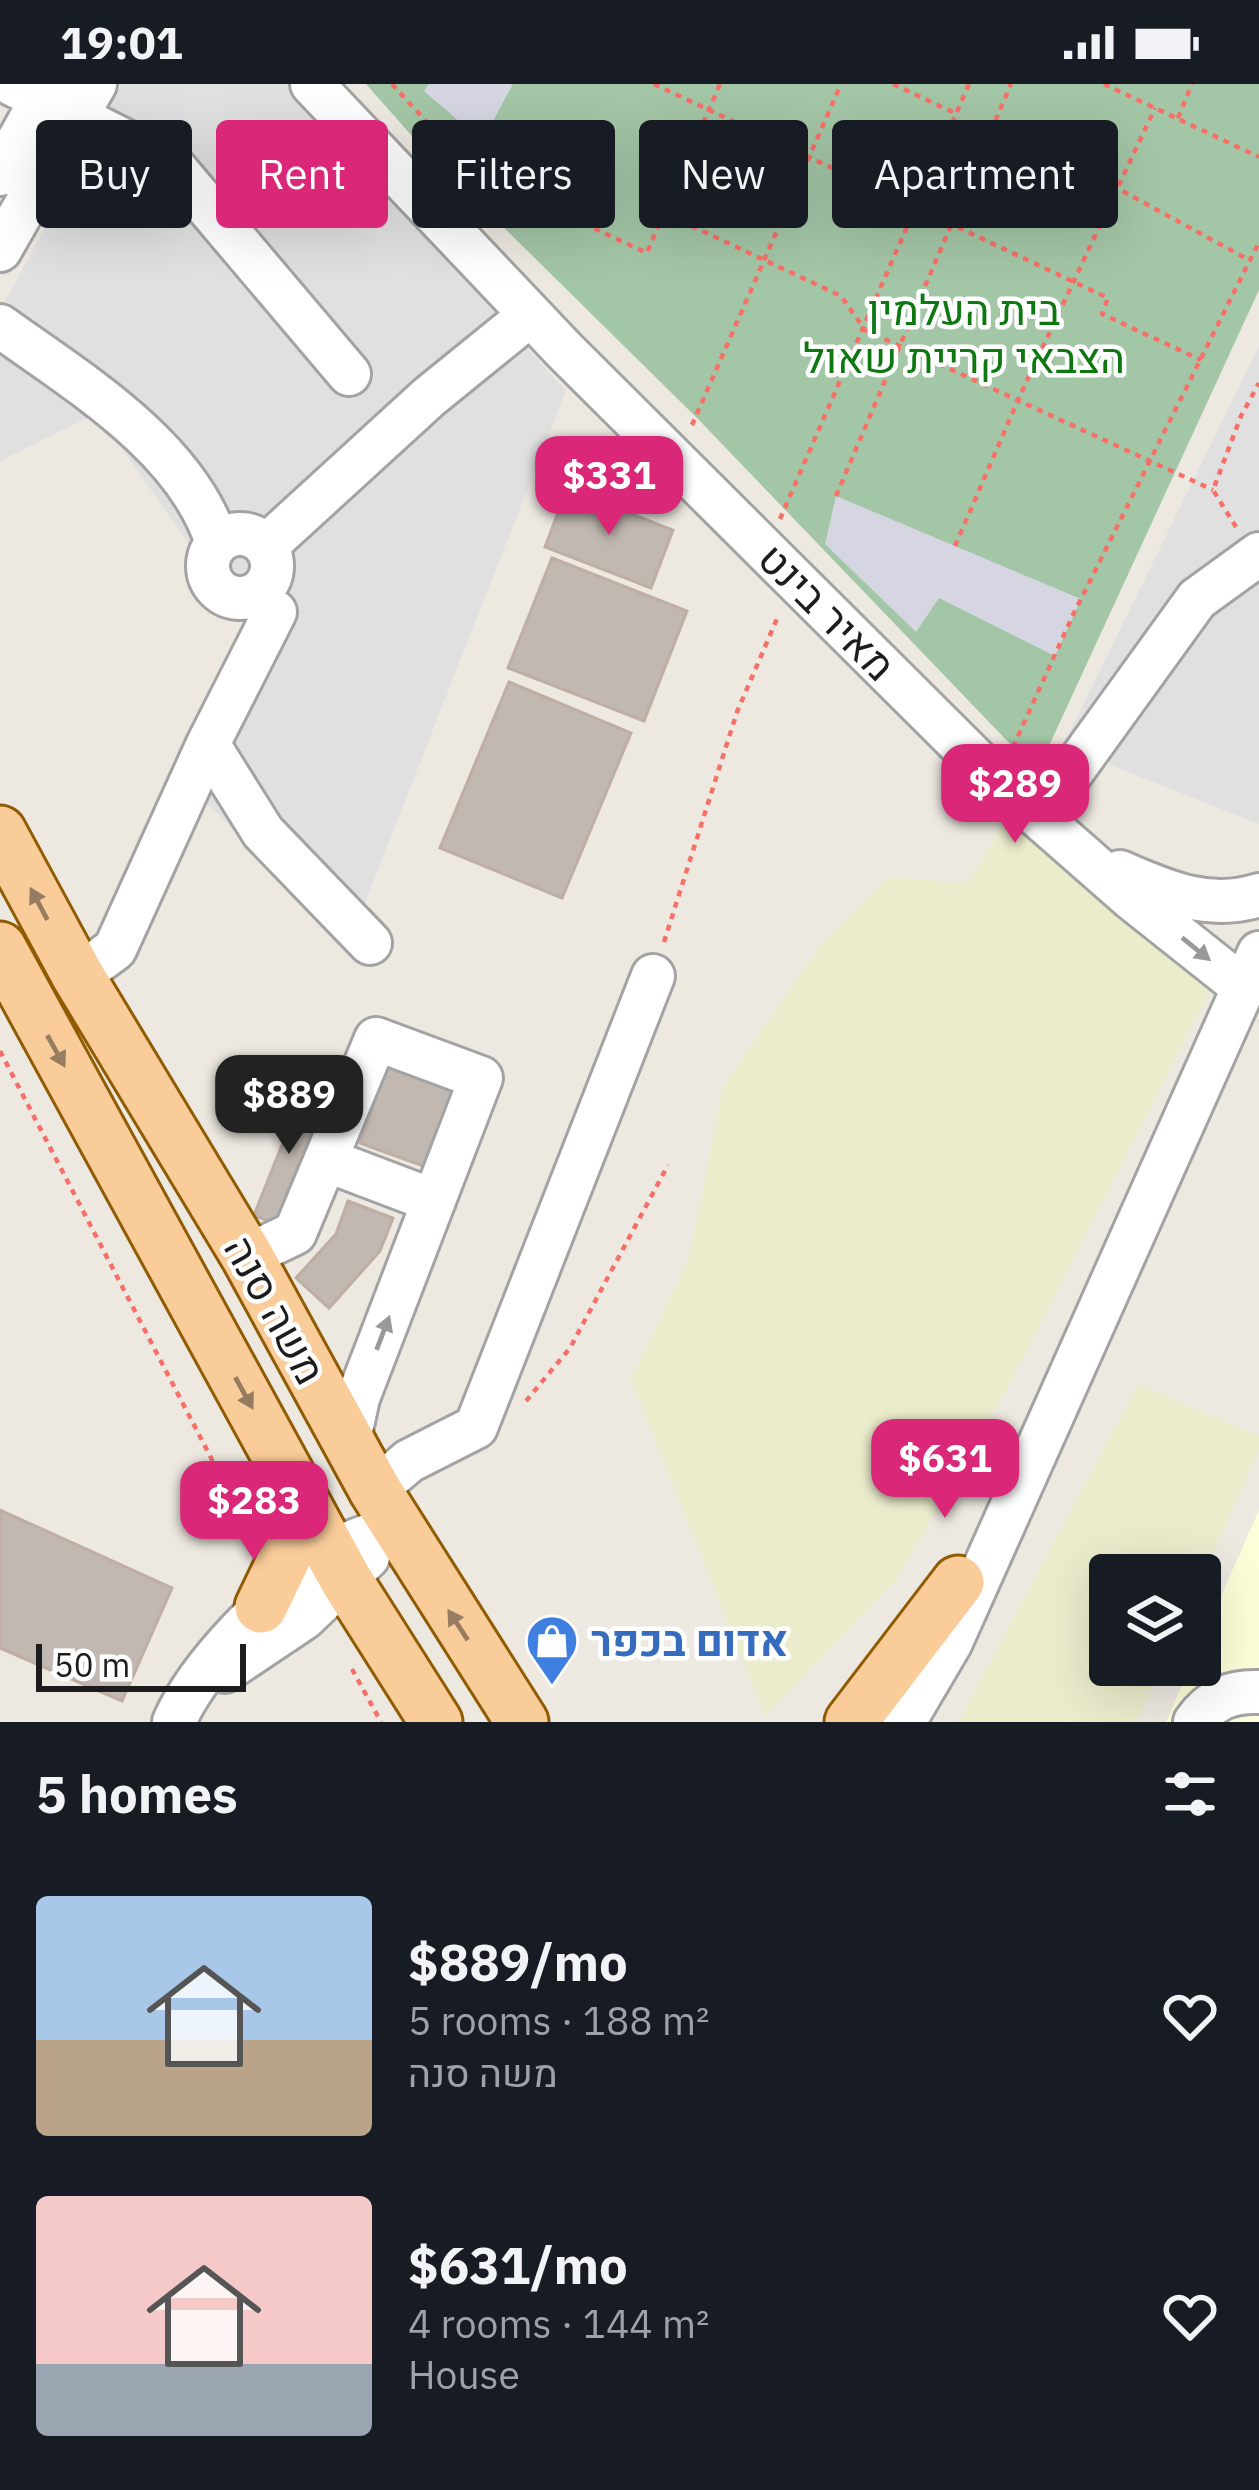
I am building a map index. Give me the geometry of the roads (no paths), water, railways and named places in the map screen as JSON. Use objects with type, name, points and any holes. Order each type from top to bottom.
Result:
[{"type":"main road","name":"משה סנה","points":[[0,832],[78,976],[247,1256],[348,1444],[522,1722]]},
{"type":"main road","name":"משה סנה","points":[[0,948],[293,1484],[321,1559]]},
{"type":"main road","points":[[283,1612],[284,1558],[321,1559],[436,1722]]},
{"type":"main road","points":[[851,1722],[958,1582]]},
{"type":"street","name":"מאיר בינט","points":[[312,84],[530,315],[993,777],[1086,857],[1251,970]]},
{"type":"street","points":[[0,174],[55,94]]},
{"type":"street","points":[[0,250],[55,94]]},
{"type":"street","points":[[55,94],[172,165],[349,374]]},
{"type":"street","points":[[266,546],[429,397],[530,315]]},
{"type":"street","points":[[0,326],[135,424],[208,514],[217,543]]},
{"type":"street","points":[[238,533],[266,546],[271,574],[262,590],[252,596],[229,597],[212,582],[208,563],[217,543],[238,533]]},
{"type":"street","points":[[1040,816],[1197,598],[1257,556]]},
{"type":"street","points":[[78,976],[115,949],[208,743],[275,612],[252,596]]},
{"type":"street","points":[[208,743],[263,832],[370,944]]},
{"type":"street","points":[[1086,857],[1202,902],[1259,896]]},
{"type":"street","points":[[904,1722],[951,1642],[1251,970]]},
{"type":"street","points":[[321,1559],[386,1508],[409,1461],[476,1427],[653,976]]},
{"type":"street","points":[[247,1256],[295,1233],[376,1039],[481,1078],[358,1398],[348,1444]]},
{"type":"street","points":[[326,1160],[434,1201]]},
{"type":"street","points":[[874,1722],[920,1654],[1021,1456],[1077,1362]]},
{"type":"street","points":[[179,1710],[283,1612],[329,1610],[357,1624],[436,1722]]},
{"type":"street","points":[[1195,1722],[1218,1699],[1240,1691],[1259,1692]]},
{"type":"place","name":"אדום בכפר","points":[[552,1687]]},
{"type":"park label","name":"בית העלמין הצבאי קריית שאול","points":[[964,334]]}]
